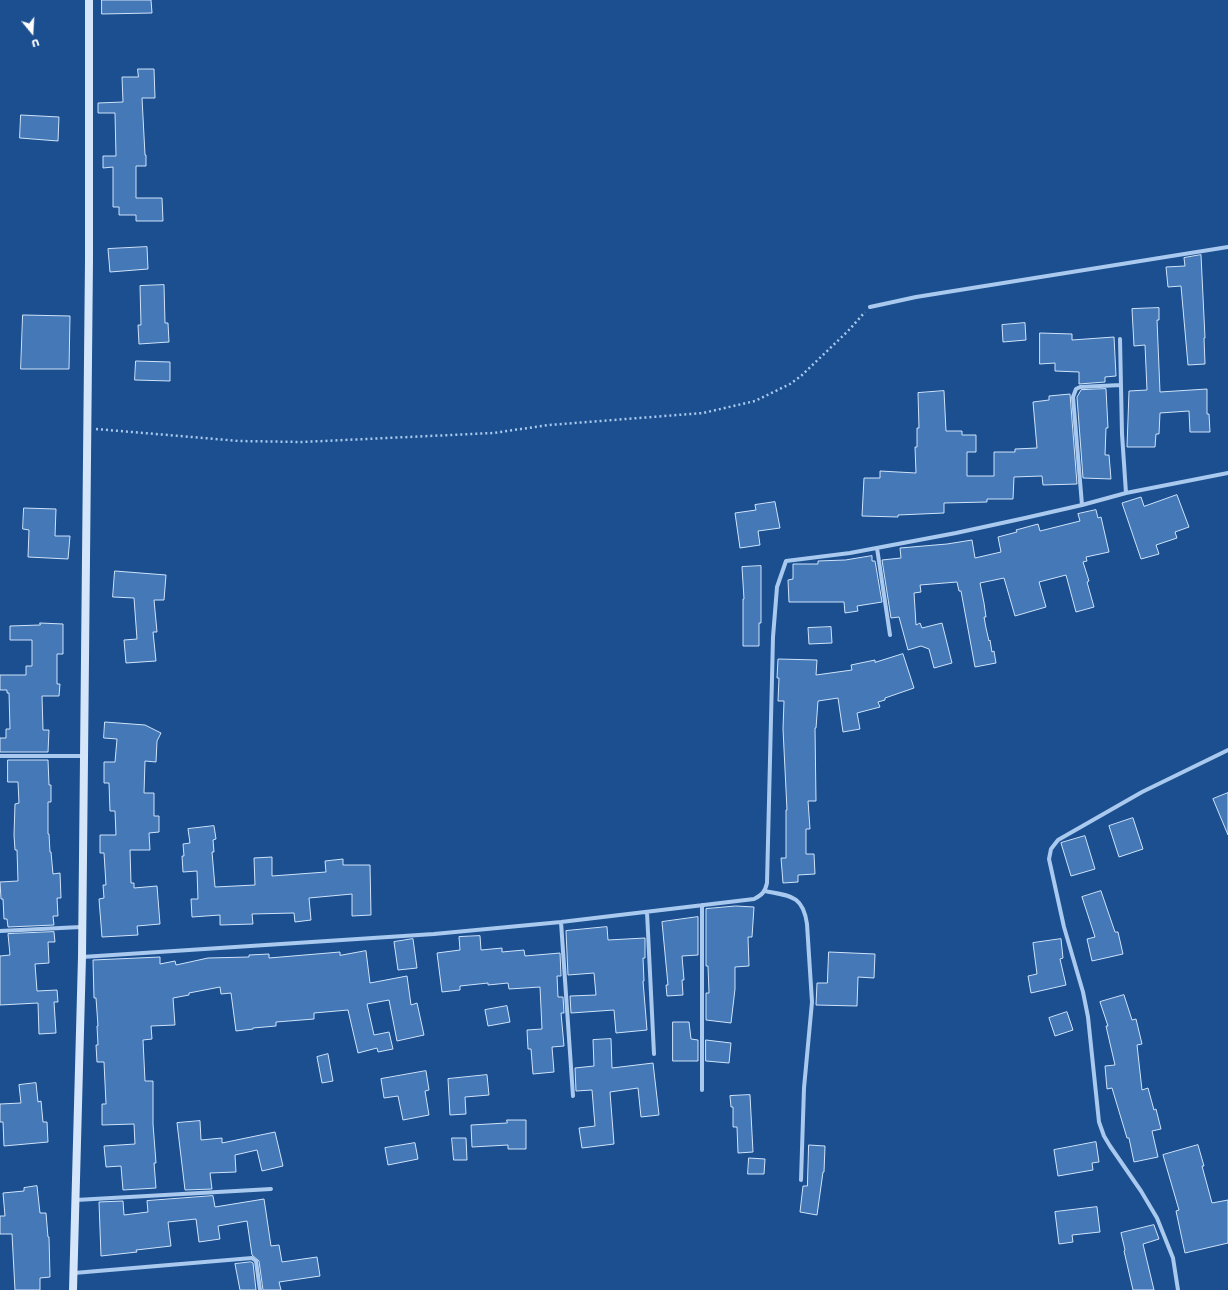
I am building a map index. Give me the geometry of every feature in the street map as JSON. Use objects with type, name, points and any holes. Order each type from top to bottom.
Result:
[{"type":"main road","points":[[73,1290],[82,958],[81,926],[89,260],[89,0]]},
{"type":"street","points":[[870,307],[916,297],[1228,247]]},
{"type":"street","points":[[1120,339],[1122,434],[1126,493]]},
{"type":"street","points":[[1082,505],[1073,397],[1076,389],[1080,387],[1121,385]]},
{"type":"street","points":[[82,958],[426,935],[561,922],[754,899],[765,891],[767,883],[773,637],[777,587],[786,561],[877,548],[995,525],[1082,505],[1126,493],[1228,473]]},
{"type":"street","points":[[877,548],[890,635]]},
{"type":"street","points":[[1178,1290],[1174,1258],[1157,1218],[1141,1191],[1110,1146],[1104,1136],[1099,1122],[1088,1017],[1083,992],[1064,927],[1049,859],[1051,849],[1058,840],[1142,792],[1228,750]]},
{"type":"street","points":[[0,756],[83,756]]},
{"type":"street","points":[[765,891],[787,895],[795,899],[802,905],[807,924],[812,1002],[804,1088],[801,1180]]},
{"type":"street","points":[[702,905],[702,1090]]},
{"type":"street","points":[[647,912],[654,1054]]},
{"type":"street","points":[[561,922],[573,1096]]},
{"type":"street","points":[[0,931],[81,926]]},
{"type":"street","points":[[76,1200],[271,1189]]},
{"type":"street","points":[[74,1273],[252,1258],[256,1261],[260,1290]]},
{"type":"path","points":[[87,428],[239,441],[302,442],[493,433],[549,425],[703,413],[755,401],[790,384],[801,376],[848,331],[870,307]]},
{"type":"building","points":[[102,0],[151,0],[152,13],[102,14]]},
{"type":"building","points":[[138,69],[154,69],[155,98],[142,98],[146,166],[136,166],[136,198],[162,198],[163,221],[136,221],[136,215],[119,215],[119,207],[113,207],[113,167],[103,168],[103,156],[116,156],[115,113],[98,113],[98,103],[123,102],[122,77],[138,77]]},
{"type":"building","points":[[21,115],[59,117],[58,141],[20,138]]},
{"type":"building","points":[[147,247],[148,269],[110,272],[108,249]]},
{"type":"building","points":[[1201,255],[1205,364],[1188,365],[1181,286],[1168,287],[1166,267],[1185,266],[1184,258]]},
{"type":"building","points":[[164,285],[165,323],[168,323],[169,342],[139,344],[138,325],[141,325],[140,286]]},
{"type":"building","points":[[1159,308],[1159,320],[1157,320],[1160,392],[1207,389],[1207,414],[1209,414],[1210,432],[1190,432],[1189,411],[1160,413],[1159,434],[1156,434],[1155,447],[1127,447],[1129,391],[1147,390],[1145,345],[1134,346],[1132,309]]},
{"type":"building","points":[[23,315],[70,316],[69,369],[21,369]]},
{"type":"building","points":[[1025,323],[1026,340],[1003,342],[1002,325]]},
{"type":"building","points":[[1040,333],[1072,334],[1072,340],[1114,337],[1116,376],[1105,377],[1105,382],[1079,384],[1079,372],[1055,371],[1055,363],[1040,364]]},
{"type":"building","points":[[136,361],[170,362],[170,381],[135,380]]},
{"type":"building","points":[[1106,389],[1108,428],[1106,428],[1105,455],[1109,455],[1111,479],[1083,478],[1077,397],[1081,390]]},
{"type":"building","points":[[944,391],[946,431],[962,431],[962,435],[976,435],[976,452],[967,452],[967,476],[994,476],[994,452],[1015,452],[1015,449],[1037,448],[1033,402],[1049,400],[1049,396],[1070,394],[1077,484],[1043,485],[1042,476],[1014,477],[1013,499],[987,499],[987,502],[944,503],[944,513],[898,515],[898,517],[862,516],[864,478],[880,478],[880,471],[916,473],[915,447],[917,447],[917,428],[919,428],[918,393]]},
{"type":"building","points":[[1177,495],[1189,527],[1175,532],[1177,538],[1156,545],[1159,554],[1141,559],[1122,503],[1141,497],[1144,506]]},
{"type":"building","points":[[775,502],[780,528],[758,531],[760,545],[740,548],[735,513],[756,510],[755,505]]},
{"type":"building","points":[[24,508],[56,509],[55,536],[70,536],[68,559],[28,557],[29,530],[23,529]]},
{"type":"building","points":[[1096,510],[1098,518],[1101,517],[1109,552],[1086,557],[1087,561],[1083,562],[1089,581],[1087,582],[1094,607],[1076,612],[1066,575],[1039,582],[1046,607],[1015,616],[1004,578],[980,583],[986,617],[984,617],[986,628],[992,652],[994,651],[996,663],[975,667],[961,591],[959,591],[957,582],[920,585],[921,592],[914,593],[916,625],[920,623],[922,628],[942,623],[952,663],[934,668],[929,649],[921,646],[908,650],[899,617],[891,618],[882,560],[901,558],[900,548],[947,544],[972,540],[975,558],[1001,552],[998,537],[1038,524],[1040,531],[1080,521],[1078,514]]},
{"type":"building","points":[[872,556],[872,561],[875,561],[882,602],[857,606],[858,611],[845,613],[844,602],[789,602],[788,580],[793,579],[793,564],[818,564],[818,561],[845,560]]},
{"type":"building","points":[[761,566],[761,623],[759,623],[759,646],[743,646],[744,599],[742,567]]},
{"type":"building","points":[[115,571],[166,575],[164,600],[154,600],[157,632],[153,632],[156,661],[126,663],[124,640],[137,639],[134,598],[113,597]]},
{"type":"building","points":[[40,623],[63,624],[63,654],[57,654],[57,684],[60,684],[59,696],[42,696],[43,730],[49,730],[48,752],[0,752],[0,738],[6,738],[6,729],[10,729],[9,693],[7,693],[7,690],[0,690],[0,675],[26,675],[26,666],[32,666],[32,640],[10,640],[10,626],[40,625]]},
{"type":"building","points":[[831,627],[832,643],[809,644],[808,628]]},
{"type":"building","points":[[903,654],[914,688],[885,698],[885,700],[878,702],[880,707],[857,713],[860,729],[843,732],[838,698],[818,701],[815,728],[816,801],[808,801],[810,829],[806,829],[806,854],[814,854],[815,874],[798,875],[798,882],[783,883],[781,858],[786,858],[787,810],[783,729],[784,701],[778,701],[778,659],[817,660],[816,675],[852,670],[851,665],[875,660],[875,662]]},
{"type":"building","points":[[105,722],[145,725],[161,733],[157,741],[156,762],[145,761],[144,793],[154,793],[154,816],[159,816],[159,832],[149,833],[150,850],[130,850],[131,883],[134,883],[134,888],[157,886],[160,924],[137,926],[138,935],[102,937],[99,899],[104,898],[103,885],[106,885],[104,853],[100,853],[100,835],[116,835],[115,811],[110,811],[109,783],[104,783],[104,762],[115,762],[117,739],[104,738]]},
{"type":"building","points":[[8,760],[48,760],[49,785],[51,785],[51,802],[48,802],[48,834],[53,874],[60,873],[61,898],[57,898],[58,916],[53,916],[54,925],[8,927],[7,919],[4,919],[0,882],[18,881],[17,850],[15,850],[14,835],[15,804],[19,803],[18,782],[8,782]]},
{"type":"building","points":[[1228,793],[1228,835],[1213,799]]},
{"type":"building","points":[[1133,818],[1143,849],[1119,857],[1109,826]]},
{"type":"building","points":[[214,826],[216,839],[213,840],[214,852],[212,852],[215,887],[255,885],[254,858],[272,857],[272,876],[326,872],[325,861],[343,859],[343,865],[370,865],[371,915],[352,916],[352,894],[309,898],[311,920],[295,922],[294,913],[252,914],[253,924],[220,925],[220,915],[192,917],[191,899],[198,899],[197,871],[183,872],[183,844],[190,843],[188,829]]},
{"type":"building","points":[[1085,836],[1095,869],[1071,876],[1061,843]]},
{"type":"building","points":[[1101,891],[1115,932],[1118,932],[1123,954],[1092,961],[1087,939],[1095,937],[1082,897]]},
{"type":"building","points":[[736,906],[754,907],[752,937],[748,937],[749,966],[735,967],[735,989],[731,1023],[706,1020],[706,993],[709,993],[708,966],[706,966],[706,909]]},
{"type":"building","points":[[698,917],[698,955],[682,956],[684,980],[682,980],[683,995],[667,996],[666,985],[668,985],[662,922]]},
{"type":"building","points":[[607,927],[608,940],[645,938],[643,981],[647,1030],[616,1033],[614,1010],[571,1013],[570,996],[596,995],[594,973],[568,975],[566,931]]},
{"type":"building","points":[[54,932],[55,942],[48,942],[49,963],[35,964],[37,991],[57,990],[58,1002],[54,1002],[56,1033],[39,1034],[38,1003],[0,1005],[0,956],[10,955],[8,934]]},
{"type":"building","points":[[480,936],[481,950],[502,948],[502,952],[524,950],[525,956],[560,953],[561,976],[557,976],[558,997],[563,997],[564,1013],[561,1013],[564,1046],[552,1047],[554,1072],[533,1074],[531,1049],[528,1049],[527,1030],[542,1029],[540,987],[509,989],[508,983],[488,985],[488,983],[460,986],[460,990],[442,992],[437,953],[460,950],[459,937]]},
{"type":"building","points":[[413,939],[417,968],[398,970],[394,942]]},
{"type":"building","points":[[1061,939],[1063,958],[1060,959],[1066,985],[1031,993],[1028,976],[1037,974],[1033,943]]},
{"type":"building","points":[[366,951],[370,983],[407,976],[411,1005],[417,1003],[424,1035],[397,1041],[389,1000],[367,1004],[374,1035],[389,1032],[393,1049],[378,1052],[377,1048],[358,1053],[348,1010],[314,1013],[314,1019],[276,1022],[276,1026],[236,1031],[231,993],[221,994],[220,987],[189,993],[189,995],[173,998],[175,1025],[151,1026],[152,1039],[143,1040],[145,1081],[153,1081],[153,1124],[156,1163],[154,1163],[156,1188],[123,1190],[121,1166],[106,1167],[104,1146],[135,1144],[134,1124],[102,1125],[102,1104],[106,1104],[104,1062],[97,1062],[96,1045],[98,1045],[98,1026],[96,998],[94,998],[93,960],[160,957],[160,964],[175,961],[176,965],[208,958],[249,957],[249,955],[269,954],[269,958],[340,952],[340,955]]},
{"type":"building","points":[[829,952],[875,954],[874,978],[858,977],[857,1006],[816,1005],[817,983],[827,983]]},
{"type":"building","points":[[1124,995],[1132,1020],[1136,1019],[1142,1044],[1137,1045],[1142,1090],[1148,1088],[1154,1110],[1156,1109],[1161,1129],[1152,1131],[1158,1157],[1134,1162],[1129,1138],[1127,1138],[1112,1088],[1107,1089],[1105,1066],[1115,1065],[1106,1026],[1108,1026],[1100,1002]]},
{"type":"building","points":[[507,1006],[510,1022],[488,1026],[485,1010]]},
{"type":"building","points":[[1067,1012],[1073,1030],[1055,1036],[1049,1018]]},
{"type":"building","points":[[673,1022],[689,1022],[691,1039],[698,1040],[698,1061],[673,1061]]},
{"type":"building","points":[[611,1039],[612,1068],[653,1063],[659,1115],[641,1117],[638,1088],[610,1092],[614,1144],[582,1148],[579,1128],[595,1126],[592,1090],[576,1091],[575,1068],[594,1066],[593,1040]]},
{"type":"building","points":[[706,1040],[731,1043],[729,1063],[706,1061]]},
{"type":"building","points":[[328,1054],[333,1081],[322,1083],[317,1057]]},
{"type":"building","points":[[426,1071],[429,1090],[425,1091],[429,1115],[403,1120],[398,1096],[384,1098],[381,1079]]},
{"type":"building","points":[[487,1075],[489,1095],[465,1097],[466,1114],[450,1115],[448,1079]]},
{"type":"building","points":[[36,1083],[38,1102],[41,1101],[43,1122],[47,1122],[48,1142],[4,1146],[3,1122],[0,1122],[0,1104],[21,1103],[19,1085]]},
{"type":"building","points":[[750,1095],[753,1152],[738,1153],[737,1127],[733,1127],[733,1107],[731,1107],[730,1096]]},
{"type":"building","points":[[507,1120],[526,1120],[526,1149],[508,1149],[508,1145],[472,1147],[471,1125],[507,1123]]},
{"type":"building","points":[[200,1121],[201,1140],[222,1138],[222,1143],[275,1132],[283,1166],[262,1171],[257,1150],[235,1155],[236,1172],[210,1173],[212,1189],[185,1190],[177,1123]]},
{"type":"building","points":[[452,1138],[466,1138],[467,1160],[454,1160]]},
{"type":"building","points":[[1096,1142],[1099,1162],[1092,1163],[1093,1170],[1058,1176],[1054,1150]]},
{"type":"building","points":[[415,1143],[418,1159],[388,1165],[385,1148]]},
{"type":"building","points":[[809,1145],[825,1146],[824,1172],[817,1215],[800,1212],[803,1186],[807,1186]]},
{"type":"building","points":[[1198,1145],[1212,1203],[1228,1200],[1228,1243],[1185,1253],[1176,1211],[1179,1210],[1163,1155]]},
{"type":"building","points":[[749,1158],[765,1159],[764,1174],[748,1174]]},
{"type":"building","points":[[37,1186],[40,1213],[46,1213],[49,1237],[50,1277],[40,1278],[40,1290],[15,1290],[12,1234],[0,1234],[0,1216],[5,1216],[3,1193],[24,1191],[24,1188]]},
{"type":"building","points":[[213,1196],[215,1207],[264,1199],[271,1246],[279,1245],[282,1262],[317,1257],[320,1276],[279,1282],[281,1290],[263,1290],[259,1261],[252,1255],[247,1221],[218,1226],[220,1239],[199,1242],[196,1219],[168,1222],[171,1246],[101,1256],[99,1202],[123,1201],[124,1215],[148,1212],[147,1201]]},
{"type":"building","points":[[1097,1207],[1100,1232],[1072,1235],[1073,1242],[1059,1244],[1055,1212]]},
{"type":"building","points":[[1154,1225],[1159,1239],[1143,1244],[1154,1290],[1133,1290],[1121,1233]]},
{"type":"building","points":[[253,1263],[256,1290],[240,1290],[235,1264]]}]
